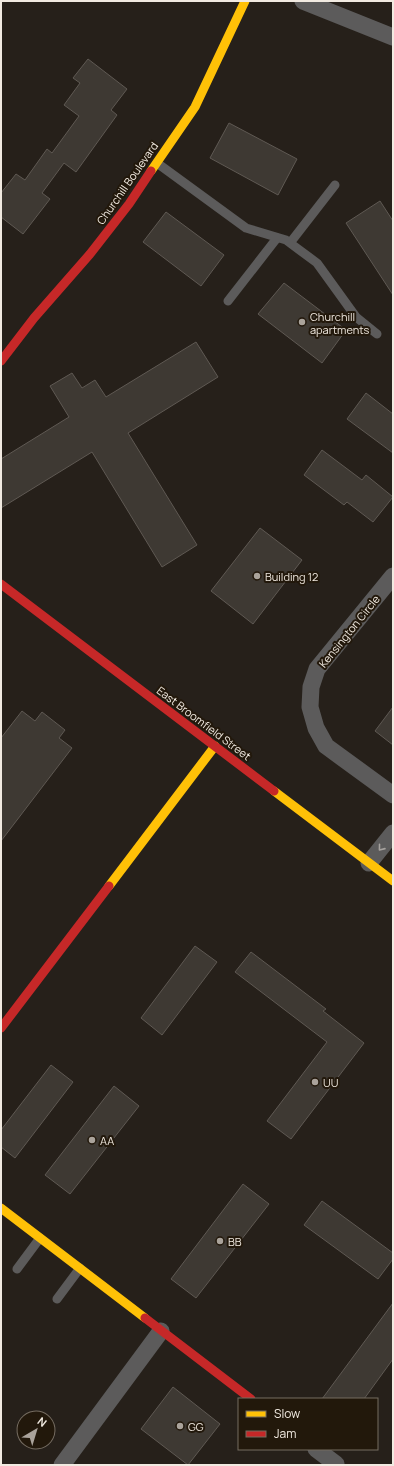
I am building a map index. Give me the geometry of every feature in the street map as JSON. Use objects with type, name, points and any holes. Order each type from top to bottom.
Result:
[{"type":"street","name":"Churchill Boulevard","points":[[1,361],[34,318],[90,254],[129,204],[195,107],[245,1]]},
{"type":"street","points":[[303,1],[393,36]]},
{"type":"street","name":"Kensington Circle","points":[[393,576],[318,669],[311,687],[310,707],[316,728],[326,746],[393,795]]},
{"type":"street","name":"East Broomfield Street","points":[[1,584],[393,881]]},
{"type":"street","points":[[1,1028],[215,746]]},
{"type":"street","points":[[369,863],[393,833]]},
{"type":"street","points":[[1,1208],[250,1398]]},
{"type":"street","points":[[62,1465],[161,1330]]},
{"type":"street","points":[[317,1450],[336,1464]]},
{"type":"lane","points":[[157,163],[246,228],[286,240],[317,263],[356,317],[377,334]]},
{"type":"lane","points":[[290,243],[335,185]]},
{"type":"lane","points":[[228,302],[277,238]]},
{"type":"lane","points":[[17,1269],[40,1238]]},
{"type":"lane","points":[[57,1299],[80,1268]]},
{"type":"building","points":[[88,59],[127,89],[111,110],[117,115],[76,172],[64,163],[42,193],[50,199],[23,234],[1,217],[1,193],[16,174],[25,180],[47,149],[52,153],[79,116],[64,105],[80,83],[73,78]]},
{"type":"building","points":[[229,123],[297,159],[278,195],[210,158]]},
{"type":"building","name":"Churchill apartments","points":[[380,201],[393,221],[393,295],[346,223]]},
{"type":"building","points":[[166,212],[224,255],[201,286],[143,242]]},
{"type":"building","name":"Churchill apartments","points":[[284,283],[346,330],[322,363],[258,314]]},
{"type":"building","points":[[196,342],[218,377],[128,433],[197,545],[162,567],[92,452],[1,508],[1,459],[69,417],[50,386],[72,373],[82,388],[95,380],[106,397]]},
{"type":"building","points":[[366,393],[393,414],[393,453],[347,419]]},
{"type":"building","points":[[322,450],[362,480],[366,475],[393,497],[373,522],[347,502],[344,505],[304,475]]},
{"type":"building","name":"Building 12","points":[[260,528],[302,560],[253,624],[211,591]]},
{"type":"building","points":[[393,707],[393,745],[375,731]]},
{"type":"building","points":[[22,711],[35,721],[42,712],[65,730],[59,738],[72,748],[1,841],[1,738]]},
{"type":"building","points":[[195,946],[217,962],[162,1035],[141,1018]]},
{"type":"building","points":[[251,952],[326,1009],[323,1011],[364,1043],[291,1139],[267,1121],[327,1042],[235,972]]},
{"type":"building","points":[[51,1065],[73,1082],[15,1158],[1,1147],[1,1130]]},
{"type":"building","name":"AA","points":[[114,1086],[139,1106],[70,1194],[45,1175]]},
{"type":"building","name":"BB","points":[[243,1184],[269,1204],[196,1298],[171,1279]]},
{"type":"building","points":[[322,1201],[393,1253],[393,1259],[378,1279],[304,1225]]},
{"type":"building","points":[[393,1303],[393,1359],[365,1398],[323,1398]]},
{"type":"building","name":"GG","points":[[173,1387],[220,1424],[188,1465],[141,1429]]},
{"type":"traffic: slow","points":[[151,171],[195,107],[245,1]]},
{"type":"traffic: slow","points":[[109,886],[215,746]]},
{"type":"traffic: slow","points":[[274,791],[393,881]]},
{"type":"traffic: slow","points":[[1,1208],[145,1318]]},
{"type":"traffic: jam","points":[[1,361],[34,318],[90,254],[129,204],[151,171]]},
{"type":"traffic: jam","points":[[1,584],[274,791]]},
{"type":"traffic: jam","points":[[1,1028],[109,886]]},
{"type":"traffic: jam","points":[[145,1318],[250,1398]]},
{"type":"place","name":"Churchill apartments","points":[[302,322]]},
{"type":"place","name":"Building 12","points":[[257,576]]},
{"type":"place","name":"UU","points":[[315,1082]]},
{"type":"place","name":"AA","points":[[92,1140]]},
{"type":"place","name":"BB","points":[[220,1241]]},
{"type":"place","name":"GG","points":[[180,1426]]}]
